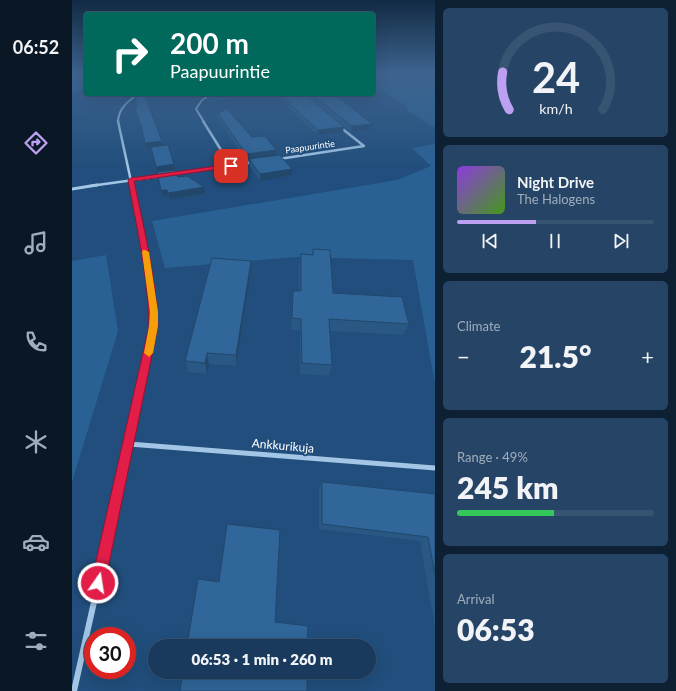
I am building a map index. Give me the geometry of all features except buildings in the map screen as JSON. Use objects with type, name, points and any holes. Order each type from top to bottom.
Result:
[{"type":"street","points":[[74,691],[129,444],[151,341],[154,319],[148,262],[118,120],[119,111],[125,104]]},
{"type":"street","points":[[198,104],[196,109],[231,166]]},
{"type":"street","name":"Paapuurintie","points":[[278,159],[364,146],[336,123]]},
{"type":"street","points":[[72,189],[254,162]]},
{"type":"street","name":"Ankkurikuja","points":[[129,444],[435,468]]},
{"type":"shaded area","points":[[404,104],[435,104],[435,128],[407,110],[408,107]]},
{"type":"shaded area","points":[[435,144],[435,384],[413,260],[296,257],[165,268],[152,221],[397,180],[431,166],[412,148]]},
{"type":"shaded area","points":[[106,255],[118,331],[72,482],[72,261]]},
{"type":"slow traffic","points":[[145,252],[148,262],[154,312],[154,326],[149,353]]},
{"type":"route","points":[[98,583],[133,429],[154,326],[154,312],[148,262],[131,180],[231,166]]}]
